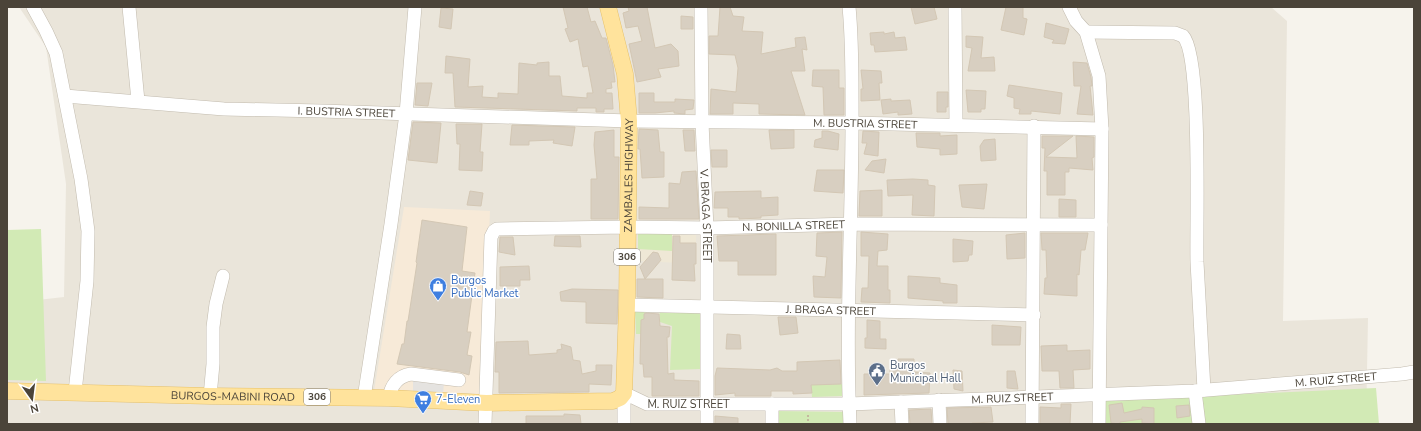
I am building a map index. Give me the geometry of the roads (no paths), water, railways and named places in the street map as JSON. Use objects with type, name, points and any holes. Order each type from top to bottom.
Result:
[{"type":"main road","name":"ZAMBALES HIGHWAY","points":[[608,7],[625,74],[629,122],[627,305],[624,393]]},
{"type":"main road","name":"BURGOS-MABINI ROAD","points":[[7,390],[210,396],[390,398],[486,403],[613,401],[620,398],[624,393]]},
{"type":"street","points":[[33,7],[56,53],[66,96],[81,179],[88,231],[87,281],[75,392]]},
{"type":"street","points":[[129,7],[138,101]]},
{"type":"street","points":[[364,398],[391,224],[406,114],[415,7]]},
{"type":"street","name":"V. BRAGA STREET","points":[[701,7],[702,123],[707,228],[707,424]]},
{"type":"street","points":[[849,7],[852,32],[849,310],[850,424]]},
{"type":"street","points":[[955,7],[956,125]]},
{"type":"street","points":[[1070,7],[1076,21],[1086,32],[1099,76],[1102,129],[1098,394],[1099,424]]},
{"type":"street","points":[[1086,32],[1175,33],[1183,36],[1188,44],[1194,82],[1196,120],[1200,390],[1199,424]]},
{"type":"street","name":"I. BUSTRIA STREET","points":[[66,96],[224,108],[321,110],[629,122]]},
{"type":"street","name":"M. BUSTRIA STREET","points":[[629,122],[852,123],[1034,126],[1102,129]]},
{"type":"street","points":[[1032,424],[1034,315],[1034,126]]},
{"type":"street","name":"N. BONILLA STREET","points":[[486,403],[491,237],[494,231],[502,228],[707,228],[851,224],[1101,225]]},
{"type":"street","points":[[210,396],[213,364],[213,327],[216,304],[223,276]]},
{"type":"street","name":"J. BRAGA STREET","points":[[627,305],[1034,315]]},
{"type":"street","name":"M. RUIZ STREET","points":[[624,393],[647,404],[849,404],[1200,390],[1408,373]]},
{"type":"street","points":[[390,398],[390,390],[399,379],[405,375],[411,374],[459,380]]},
{"type":"street","points":[[624,393],[624,424]]},
{"type":"street","points":[[939,400],[940,424]]},
{"type":"street","points":[[901,402],[902,424]]},
{"type":"street","points":[[485,424],[486,403]]},
{"type":"street","points":[[772,404],[772,424]]},
{"type":"place","name":"Burgos Public Market","points":[[438,301]]},
{"type":"place","name":"Burgos Municipal Hall","points":[[877,386]]},
{"type":"place","name":"7-Eleven","points":[[423,414]]}]
